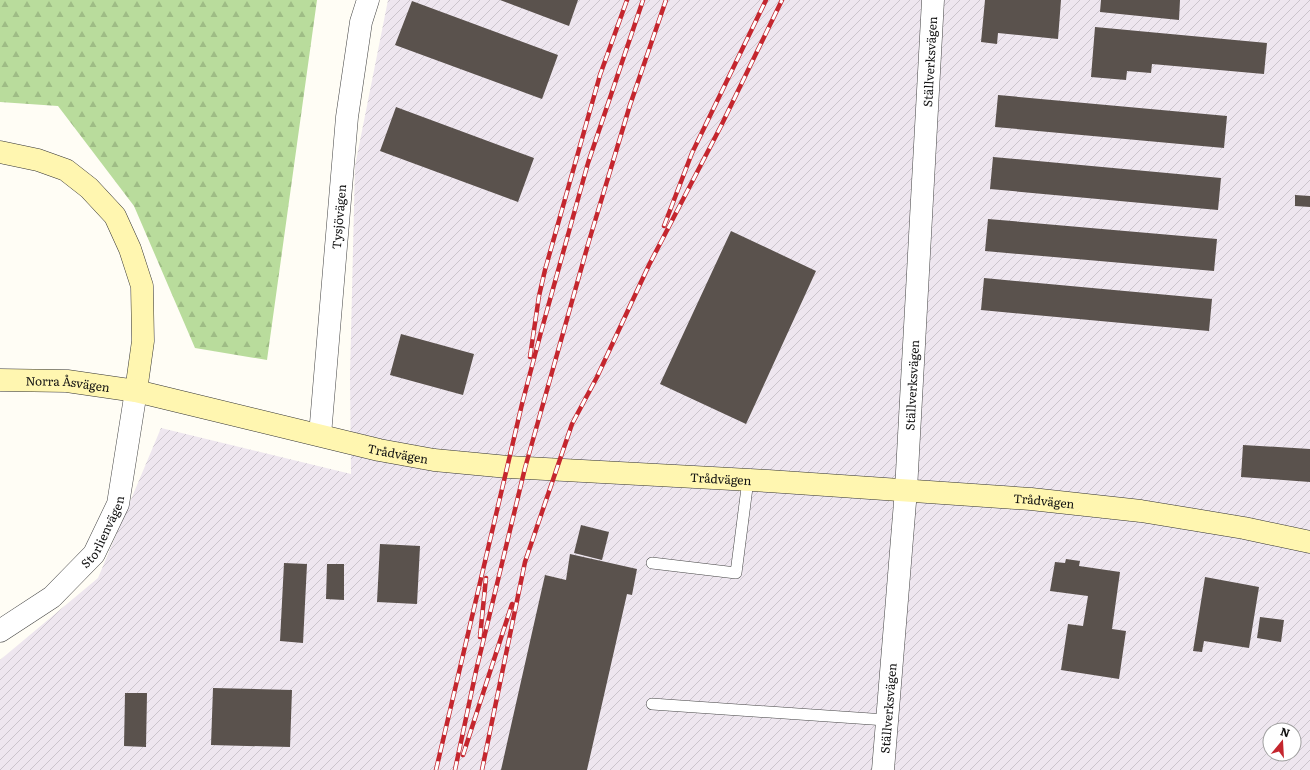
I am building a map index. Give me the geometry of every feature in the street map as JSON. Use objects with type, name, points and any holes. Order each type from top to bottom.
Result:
[{"type":"street","name":"Tysjövägen","points":[[320,435],[347,117],[361,22],[368,0]]},
{"type":"street","name":"Ställverksvägen","points":[[883,770],[906,490],[933,0]]},
{"type":"street","points":[[5,154],[38,160],[66,170],[89,188],[115,216],[130,249],[142,286],[143,341],[136,391]]},
{"type":"street","name":"Norra Åsvägen","points":[[0,380],[66,381],[136,391]]},
{"type":"street","name":"Trådvägen","points":[[136,391],[379,450],[434,460],[508,467],[748,480],[1031,499],[1141,511],[1244,528],[1310,542]]},
{"type":"street","name":"Storlienvägen","points":[[0,631],[52,597],[94,554],[118,504],[136,391]]},
{"type":"lane","points":[[652,563],[736,573],[748,480]]},
{"type":"lane","points":[[652,704],[886,720]]},
{"type":"shaded area","points":[[388,0],[1310,0],[1310,770],[0,770],[0,660],[98,578],[161,428],[351,474],[350,376],[355,166]]},
{"type":"green space","points":[[0,0],[317,0],[267,360],[195,348],[134,206],[58,106],[0,102]]},
{"type":"building","points":[[500,0],[578,0],[569,26]]},
{"type":"building","points":[[985,0],[1061,0],[1058,39],[998,33],[997,44],[981,42]]},
{"type":"building","points":[[1101,0],[1180,0],[1179,20],[1100,12]]},
{"type":"building","points":[[412,1],[558,55],[542,99],[395,45]]},
{"type":"building","points":[[1095,27],[1267,43],[1264,74],[1152,64],[1151,73],[1127,71],[1126,80],[1091,77]]},
{"type":"building","points":[[998,95],[1227,116],[1224,148],[995,127]]},
{"type":"building","points":[[396,107],[534,158],[518,202],[380,151]]},
{"type":"building","points":[[993,157],[1221,178],[1218,210],[990,189]]},
{"type":"building","points":[[1295,195],[1310,196],[1310,207],[1295,206]]},
{"type":"building","points":[[988,219],[1217,239],[1214,271],[985,251]]},
{"type":"building","points":[[731,231],[816,271],[746,424],[660,384]]},
{"type":"building","points":[[984,278],[1212,299],[1209,331],[981,310]]},
{"type":"building","points":[[401,334],[474,354],[463,395],[390,375]]},
{"type":"building","points":[[1243,445],[1310,449],[1310,482],[1241,477]]},
{"type":"building","points":[[581,525],[609,532],[602,560],[574,553]]},
{"type":"building","points":[[380,544],[420,546],[417,604],[377,602]]},
{"type":"building","points":[[570,554],[637,569],[632,595],[627,594],[587,770],[501,770],[545,575],[566,580]]},
{"type":"building","points":[[1066,559],[1080,561],[1079,566],[1120,572],[1112,629],[1126,631],[1119,679],[1061,670],[1068,624],[1083,626],[1088,596],[1050,591],[1055,562],[1065,563]]},
{"type":"building","points":[[284,563],[307,564],[303,643],[280,641]]},
{"type":"building","points":[[327,564],[344,564],[344,600],[326,599]]},
{"type":"building","points":[[1205,577],[1259,587],[1249,648],[1204,641],[1202,652],[1193,651]]},
{"type":"building","points":[[1260,617],[1284,620],[1281,642],[1257,638]]},
{"type":"building","points":[[213,688],[292,690],[290,747],[211,745]]},
{"type":"building","points":[[125,693],[147,693],[146,747],[124,746]]},
{"type":"railway","points":[[530,357],[539,296],[545,270],[600,75],[627,0]]},
{"type":"railway","points":[[436,770],[522,404],[541,332],[588,163],[643,0]]},
{"type":"railway","points":[[455,770],[476,671],[525,468],[589,241],[630,105],[666,0]]},
{"type":"railway","points":[[664,226],[692,153],[766,0]]},
{"type":"railway","points":[[482,770],[525,562],[572,424],[597,377],[649,265],[721,126],[782,0]]},
{"type":"railway","points":[[480,637],[486,578]]},
{"type":"railway","points":[[463,755],[512,604]]}]
